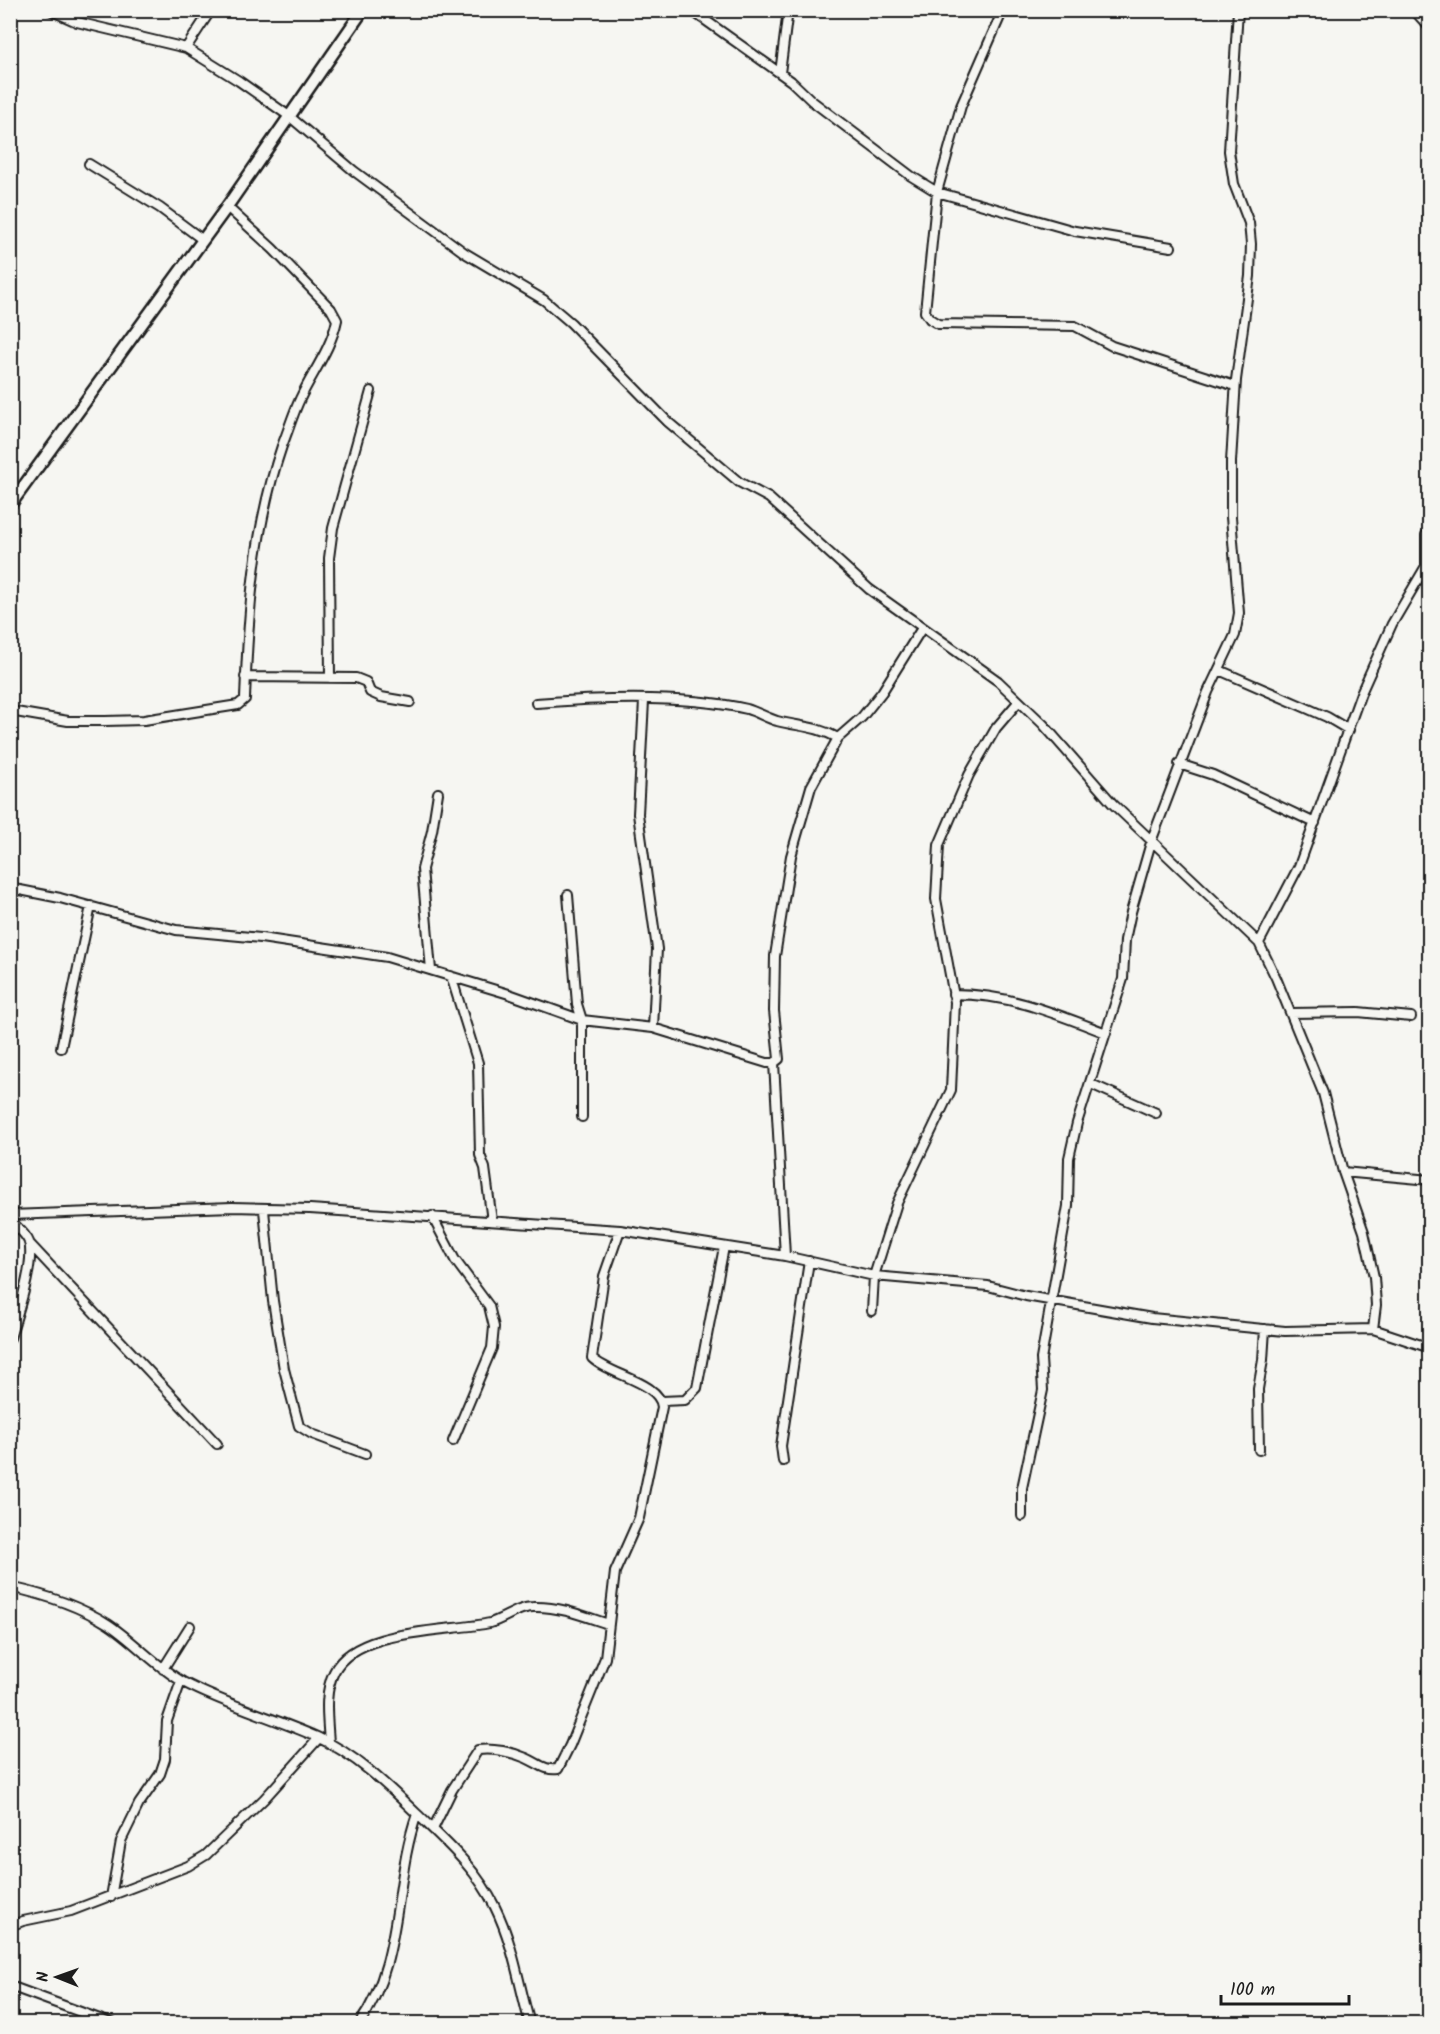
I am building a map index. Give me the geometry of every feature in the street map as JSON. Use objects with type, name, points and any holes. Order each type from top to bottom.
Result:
[{"type":"main road","points":[[10,506],[203,240],[363,10]]},
{"type":"street","points":[[50,10],[77,22],[186,48],[289,116],[354,171],[465,253],[544,300],[571,323],[668,422],[738,482],[769,498],[869,589],[998,681],[1043,724],[1113,804],[1259,943],[1291,1013],[1323,1093],[1343,1172],[1364,1233],[1374,1277],[1376,1305],[1373,1329]]},
{"type":"street","points":[[186,48],[211,10]]},
{"type":"street","points":[[691,10],[780,73],[911,176],[937,192],[1075,231],[1171,247]]},
{"type":"street","points":[[780,73],[788,10]]},
{"type":"street","points":[[1003,10],[961,106],[937,192],[925,312],[938,324],[1075,326],[1112,346],[1235,386]]},
{"type":"street","points":[[1022,1516],[1022,1488],[1043,1390],[1041,1359],[1068,1206],[1069,1158],[1077,1123],[1123,979],[1125,940],[1152,839],[1179,764],[1235,636],[1239,613],[1230,498],[1235,386],[1250,276],[1251,244],[1249,223],[1234,184],[1229,151],[1238,10]]},
{"type":"street","points":[[1414,10],[1430,28]]},
{"type":"street","points":[[89,164],[160,208],[203,240]]},
{"type":"street","points":[[10,711],[68,721],[144,720],[238,705],[245,699],[251,588],[269,498],[282,448],[299,400],[334,334],[337,320],[331,309],[273,249],[226,206]]},
{"type":"street","points":[[330,678],[330,548],[342,491],[371,391]]},
{"type":"street","points":[[1259,943],[1299,866],[1361,693],[1392,624],[1426,566],[1426,535]]},
{"type":"street","points":[[10,888],[91,906],[176,930],[349,950],[387,957],[582,1020],[653,1029],[767,1063],[774,1063],[779,1059],[774,1011],[775,956],[791,856],[811,787],[838,738],[862,717],[882,692],[922,628]]},
{"type":"street","points":[[1219,670],[1327,717],[1349,730]]},
{"type":"street","points":[[246,677],[356,678],[366,682],[370,692],[381,697],[410,702]]},
{"type":"street","points":[[536,703],[592,699],[722,705],[750,710],[774,720],[819,728],[838,738]]},
{"type":"street","points":[[644,701],[638,814],[657,949],[653,1029]]},
{"type":"street","points":[[872,1311],[874,1276],[897,1203],[951,1090],[955,1041],[953,994],[936,899],[939,845],[969,775],[996,728],[1019,701]]},
{"type":"street","points":[[1179,764],[1213,775],[1315,823]]},
{"type":"street","points":[[432,970],[422,869],[432,831],[438,793]]},
{"type":"street","points":[[568,895],[577,1004],[582,1020],[582,1117]]},
{"type":"street","points":[[61,1048],[91,906]]},
{"type":"street","points":[[451,976],[478,1063],[479,1146],[492,1221]]},
{"type":"street","points":[[953,994],[978,994],[1023,1002],[1106,1033]]},
{"type":"street","points":[[1291,1013],[1358,1012],[1410,1017]]},
{"type":"street","points":[[774,1063],[785,1256]]},
{"type":"street","points":[[1091,1084],[1156,1113]]},
{"type":"street","points":[[1343,1172],[1430,1180]]},
{"type":"street","points":[[10,1215],[232,1208],[310,1209],[620,1230],[785,1256],[874,1276],[988,1286],[1152,1318],[1314,1332],[1373,1329],[1430,1348]]},
{"type":"street","points":[[264,1210],[273,1301],[284,1369],[299,1426],[312,1434],[365,1454]]},
{"type":"street","points":[[432,1216],[455,1260],[489,1306],[494,1327],[492,1348],[453,1441]]},
{"type":"street","points":[[10,1220],[217,1444]]},
{"type":"street","points":[[620,1230],[604,1276],[592,1358],[601,1366],[643,1384],[662,1401],[685,1400],[697,1388],[724,1247]]},
{"type":"street","points":[[10,1338],[27,1272],[29,1243]]},
{"type":"street","points":[[783,1461],[781,1446],[809,1261]]},
{"type":"street","points":[[1259,1450],[1257,1389],[1263,1360],[1264,1329]]},
{"type":"street","points":[[433,1829],[452,1790],[478,1750],[510,1753],[527,1758],[544,1768],[558,1769],[605,1658],[615,1572],[639,1518],[662,1401]]},
{"type":"street","points":[[10,1587],[80,1610],[106,1623],[181,1681],[238,1709],[319,1738],[390,1787],[454,1848],[480,1880],[496,1909],[515,1962],[530,2024]]},
{"type":"street","points":[[329,1744],[328,1693],[334,1671],[351,1652],[387,1638],[492,1622],[530,1607],[568,1611],[608,1624]]},
{"type":"street","points":[[163,1669],[190,1626]]},
{"type":"street","points":[[111,1897],[121,1841],[139,1804],[160,1774],[165,1759],[167,1721],[181,1681]]},
{"type":"street","points":[[10,1926],[23,1920],[71,1911],[188,1866],[206,1854],[264,1798],[319,1738]]},
{"type":"street","points":[[359,2024],[375,1994],[392,1943],[405,1860],[417,1814]]},
{"type":"street","points":[[10,1986],[113,2024]]}]
